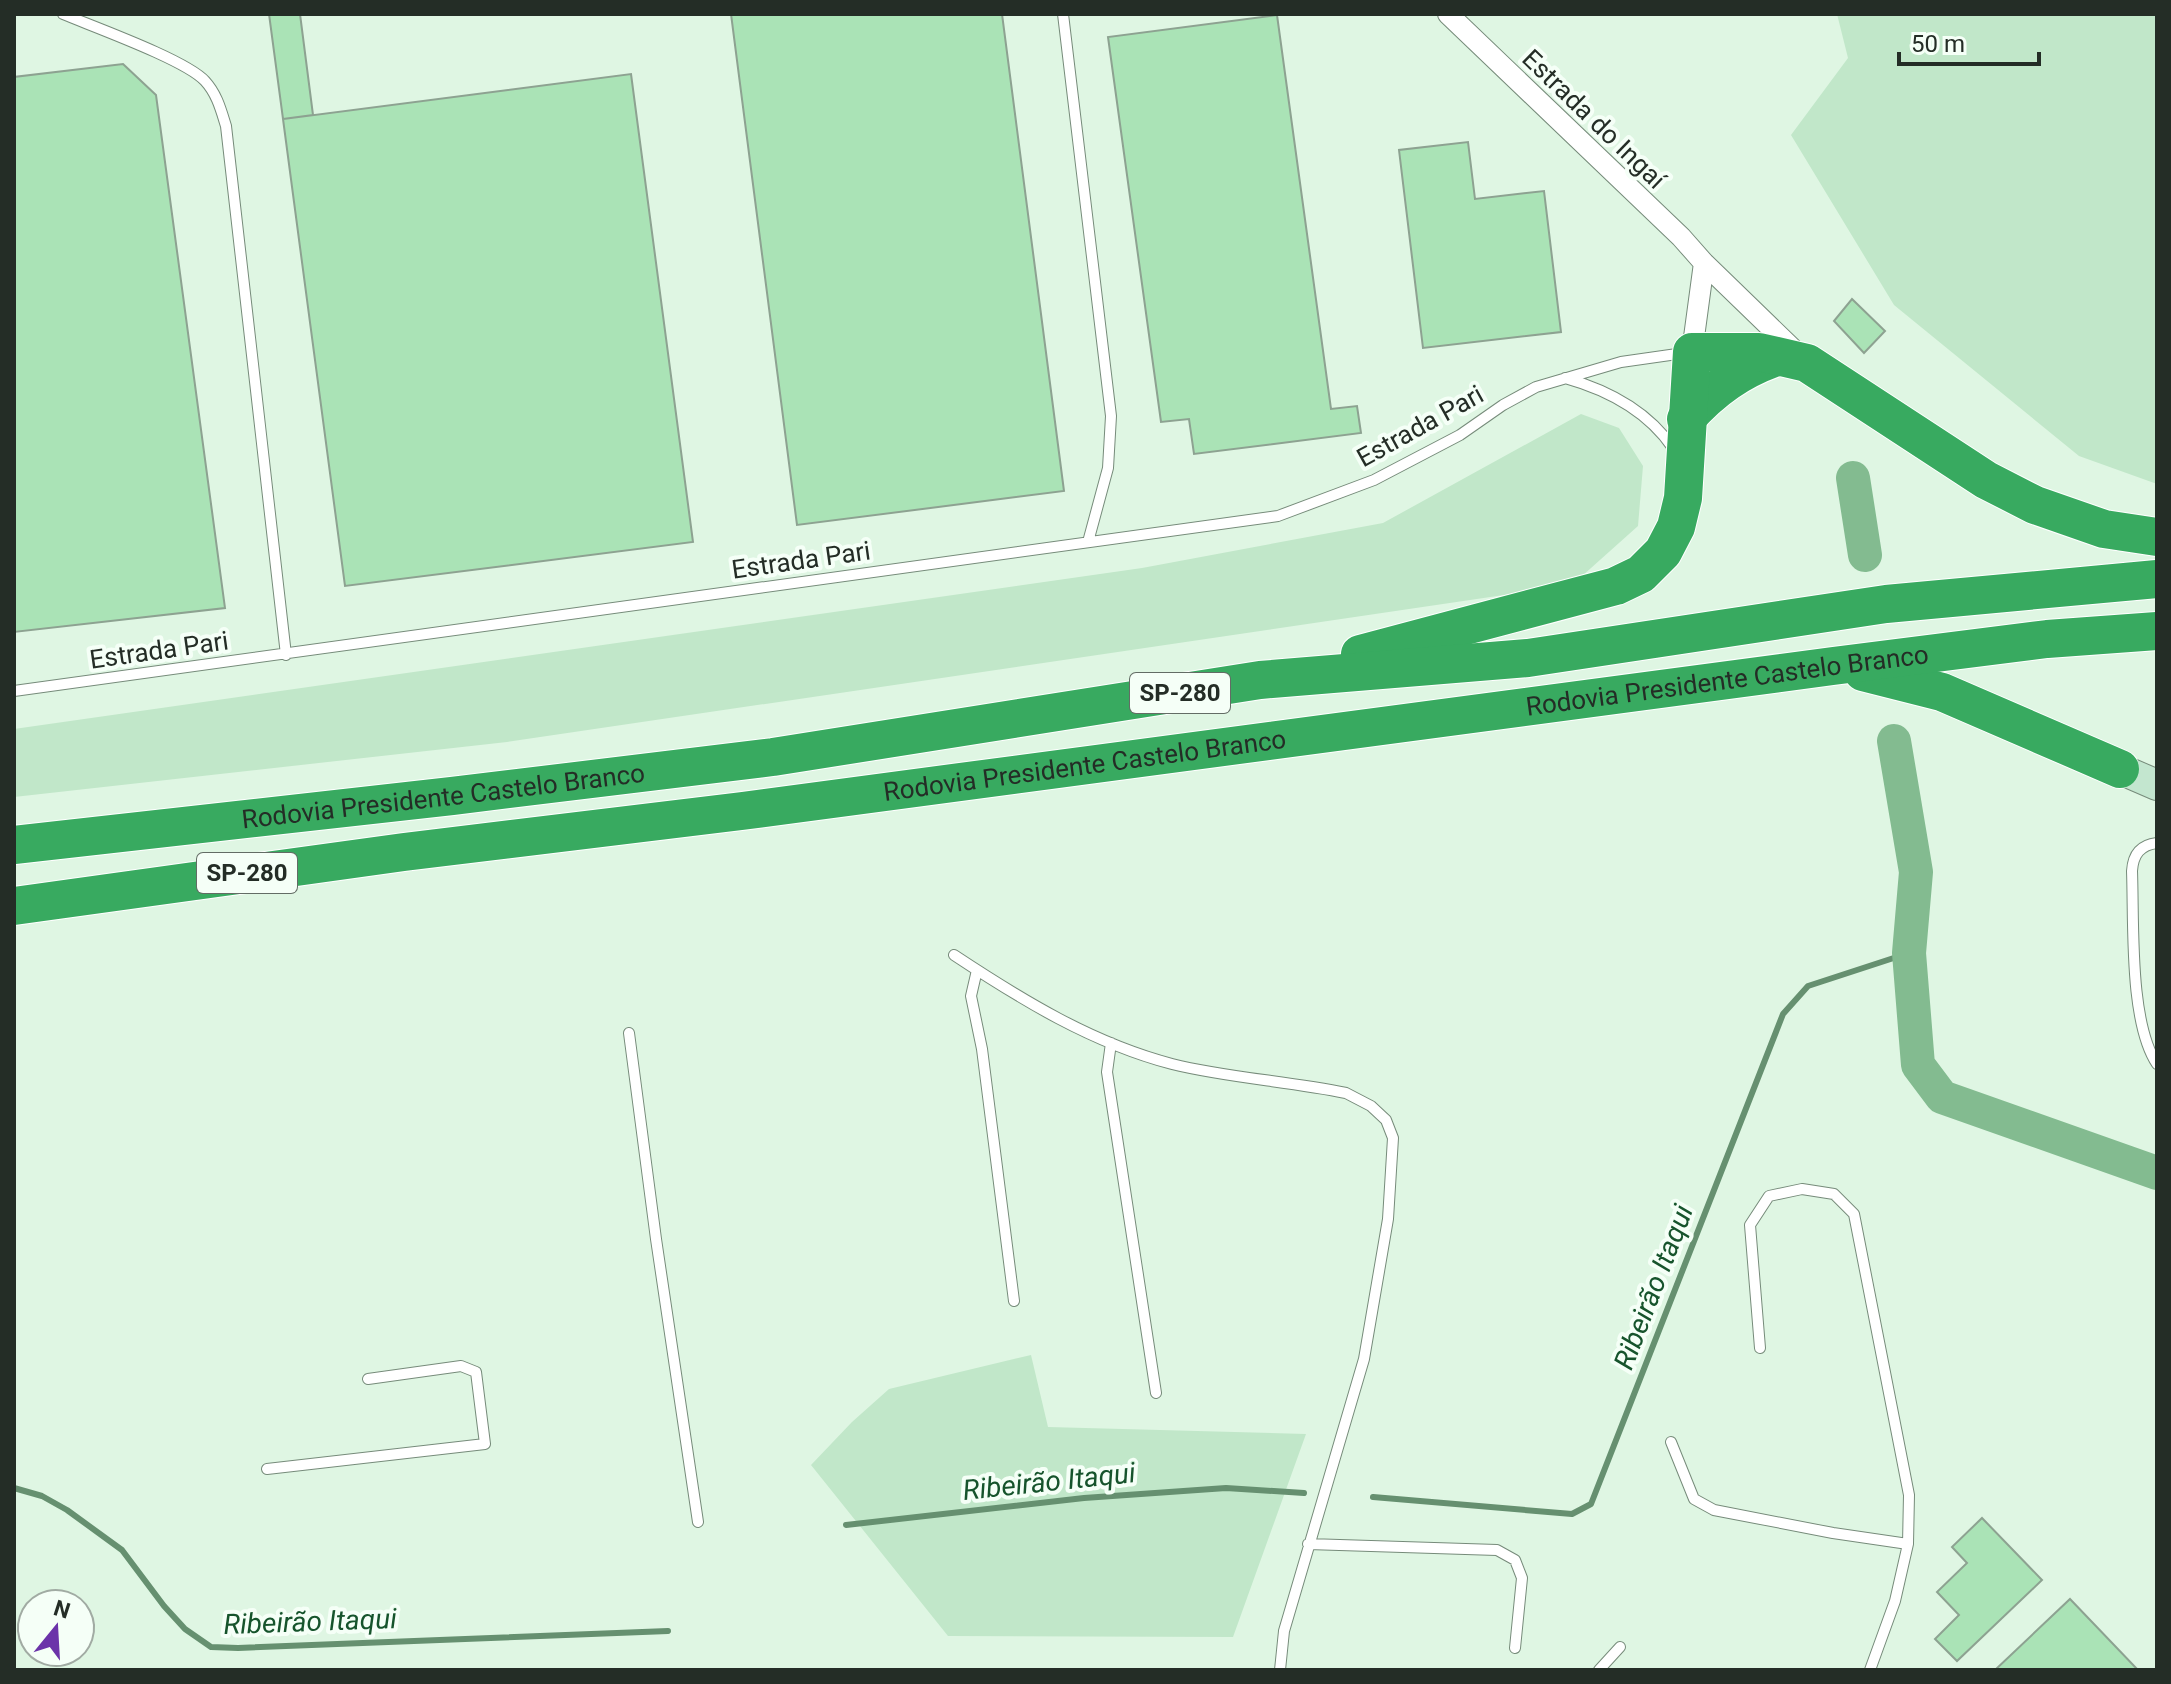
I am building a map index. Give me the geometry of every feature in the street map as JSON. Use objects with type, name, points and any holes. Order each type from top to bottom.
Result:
[{"type":"highway","points":[[1260,680],[1616,586],[1641,574],[1663,552],[1676,527],[1683,498],[1692,352],[1725,350],[1794,360],[1986,480],[2035,505],[2104,529],[2157,537]]},
{"type":"highway","points":[[1686,419],[1724,382],[1750,367],[1794,360]]},
{"type":"highway","name":"Rodovia Presidente Castelo Branco","points":[[14,845],[773,757],[1260,680],[1528,658],[1886,604],[2157,579]]},
{"type":"highway","name":"Rodovia Presidente Castelo Branco","points":[[14,906],[404,852],[742,811],[1833,666],[2047,639],[2157,631]]},
{"type":"highway","points":[[1833,666],[1942,692],[2120,769]]},
{"type":"main road","points":[[2120,769],[2157,785]]},
{"type":"street","name":"Estrada do Ingaí","points":[[1448,14],[1681,237],[1794,360]]},
{"type":"street","points":[[1692,352],[1704,263]]},
{"type":"lane","points":[[63,14],[184,66],[204,79],[221,110],[226,126],[286,655]]},
{"type":"lane","points":[[1063,14],[1111,416],[1108,468],[1088,542]]},
{"type":"lane","name":"Estrada Pari","points":[[14,691],[1278,516],[1374,480],[1460,435],[1503,405],[1536,387],[1621,362],[1692,352]]},
{"type":"lane","points":[[1563,377],[1593,386],[1648,418],[1685,465]]},
{"type":"lane","points":[[2157,843],[2146,844],[2138,851],[2132,871],[2139,1012],[2143,1035],[2157,1064]]},
{"type":"lane","points":[[954,955],[1063,1021],[1111,1043],[1172,1064],[1346,1093],[1371,1106],[1386,1120],[1393,1138],[1388,1219],[1364,1359],[1284,1631],[1280,1670]]},
{"type":"lane","points":[[977,970],[971,996],[982,1049],[1014,1301]]},
{"type":"lane","points":[[629,1033],[698,1522]]},
{"type":"lane","points":[[1111,1043],[1107,1072],[1156,1393]]},
{"type":"lane","points":[[1760,1348],[1750,1225],[1769,1196],[1802,1189],[1834,1194],[1854,1214],[1909,1495],[1908,1544],[1895,1601],[1870,1670]]},
{"type":"lane","points":[[267,1469],[485,1444],[476,1372],[471,1368],[461,1366],[368,1379]]},
{"type":"lane","points":[[1671,1442],[1694,1499],[1714,1510],[1908,1544]]},
{"type":"lane","points":[[1308,1544],[1497,1550],[1515,1560],[1522,1578],[1515,1648]]},
{"type":"lane","points":[[1599,1670],[1620,1647]]},
{"type":"green space","points":[[1837,14],[2157,14],[2157,484],[2079,456],[1894,305],[1791,135],[1848,58]]},
{"type":"green space","points":[[1581,414],[1619,428],[1643,466],[1638,526],[1572,585],[507,742],[14,797],[14,729],[1142,568],[1383,523]]},
{"type":"green space","points":[[1031,1355],[1048,1427],[1306,1434],[1233,1637],[948,1636],[811,1465],[889,1389]]},
{"type":"building","points":[[269,14],[300,14],[313,115],[283,119]]},
{"type":"building","points":[[731,14],[1002,14],[1064,491],[797,525]]},
{"type":"building","points":[[1277,15],[1331,409],[1357,406],[1361,433],[1194,454],[1189,419],[1161,422],[1108,37]]},
{"type":"building","points":[[123,64],[156,95],[225,608],[14,632],[14,77]]},
{"type":"building","points":[[631,74],[693,542],[345,586],[283,119]]},
{"type":"building","points":[[1468,142],[1475,199],[1544,191],[1561,332],[1423,348],[1399,150]]},
{"type":"building","points":[[1852,299],[1885,331],[1864,353],[1834,321]]},
{"type":"building","points":[[1982,1518],[2042,1580],[1957,1661],[1935,1639],[1959,1615],[1937,1592],[1967,1563],[1952,1547]]},
{"type":"building","points":[[2070,1599],[2138,1670],[1995,1670]]},
{"type":"waterway","points":[[1853,478],[1865,555]]},
{"type":"waterway","points":[[1894,741],[1916,872],[1909,953],[1918,1065],[1942,1097],[2157,1173]]},
{"type":"waterway","name":"Ribeirão Itaqui","points":[[1373,1497],[1572,1514],[1591,1504],[1783,1014],[1808,986],[1909,953]]},
{"type":"waterway","name":"Ribeirão Itaqui","points":[[14,1488],[42,1496],[67,1510],[122,1550],[185,1629],[211,1647],[668,1631]]},
{"type":"waterway","name":"Ribeirão Itaqui","points":[[846,1525],[1084,1498],[1226,1488],[1304,1493]]}]
